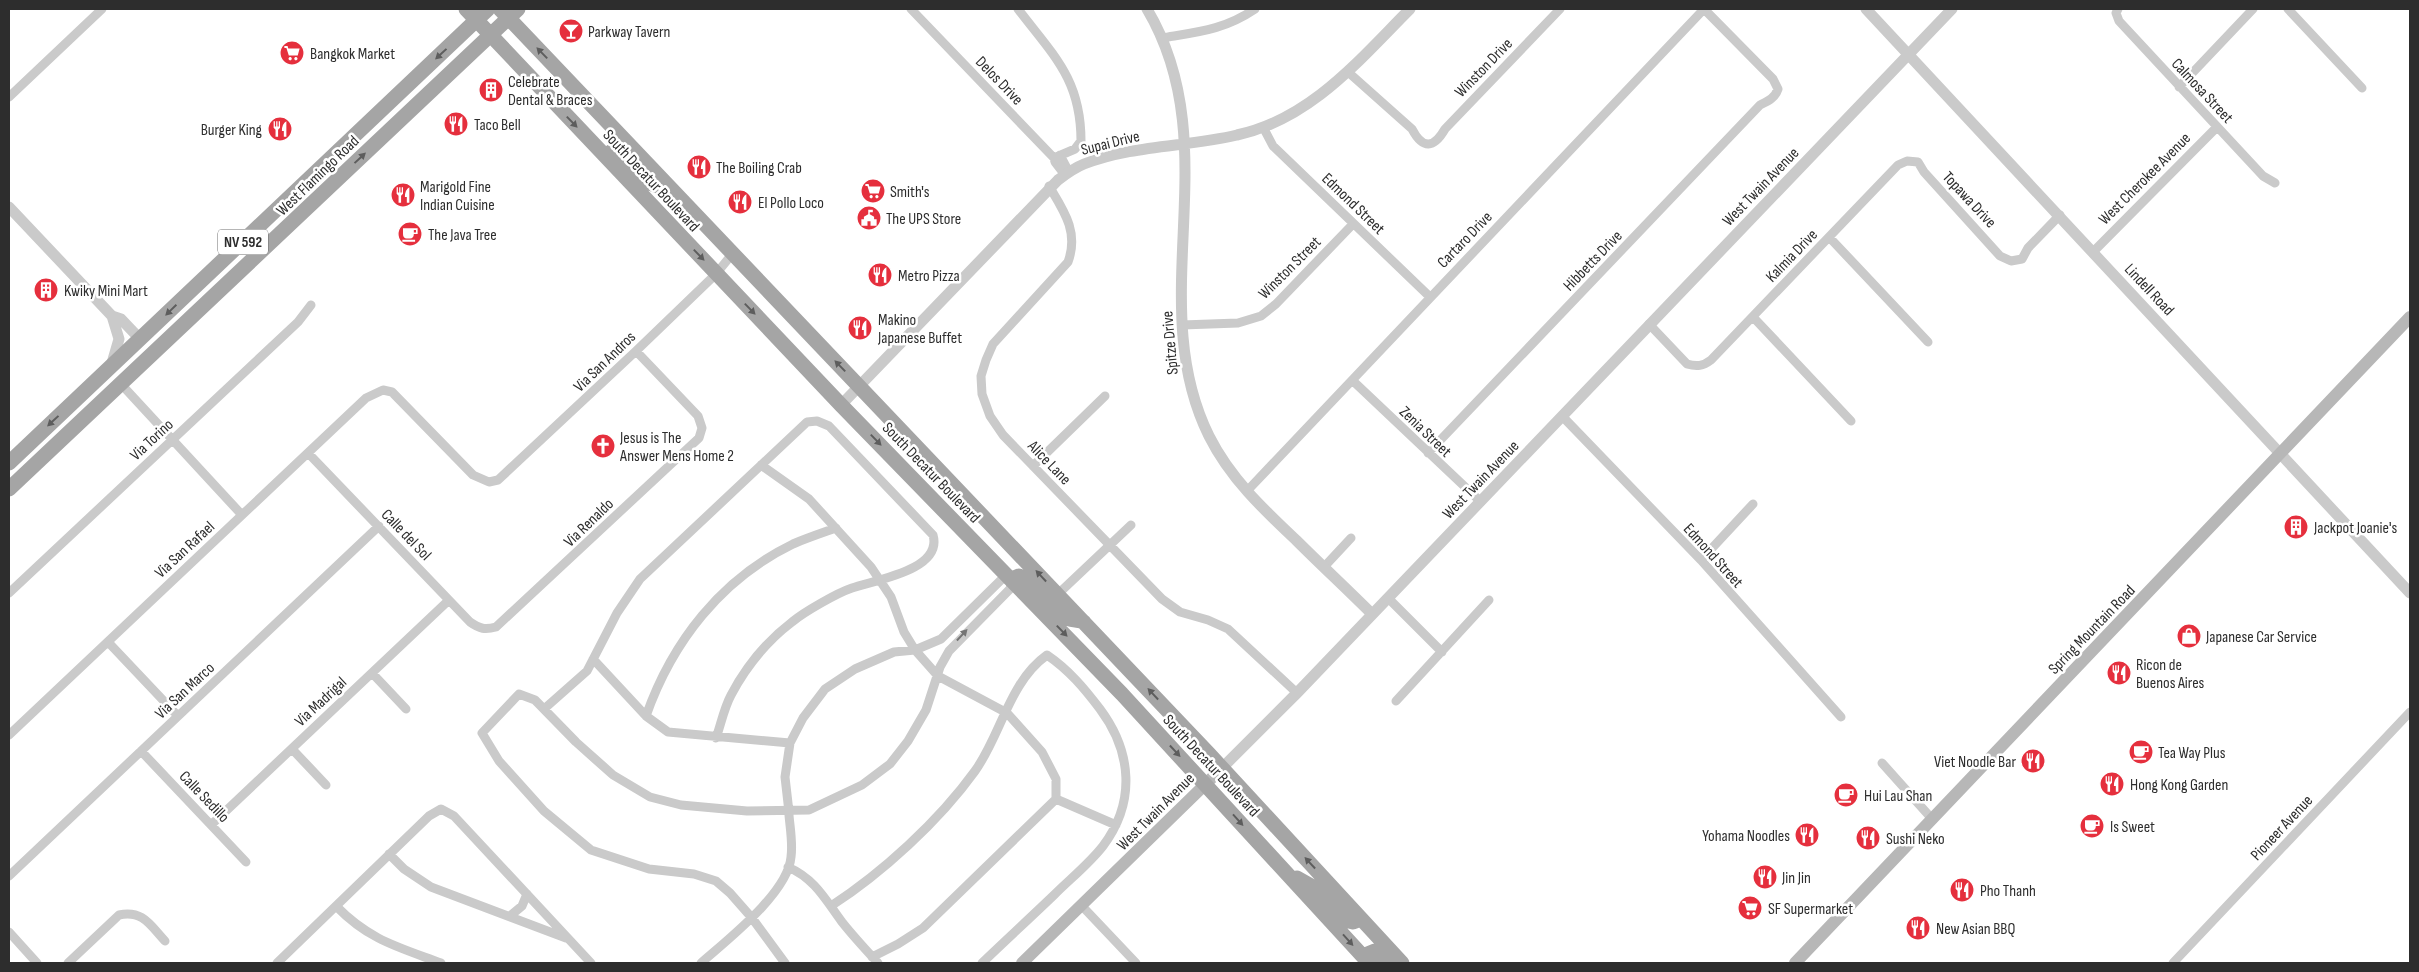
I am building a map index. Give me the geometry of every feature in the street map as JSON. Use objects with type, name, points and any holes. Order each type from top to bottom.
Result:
[{"type":"main road","name":"South Decatur Boulevard","points":[[466,9],[716,274],[1012,579],[1206,784],[1366,960]]},
{"type":"main road","name":"West Flamingo Road","points":[[9,463],[488,9]]},
{"type":"main road","name":"South Decatur Boulevard","points":[[509,12],[674,191],[1222,768],[1402,963]]},
{"type":"main road","name":"West Flamingo Road","points":[[9,489],[491,35],[509,12]]},
{"type":"main road","points":[[315,200],[317,185],[342,160],[348,142]]},
{"type":"main road","points":[[605,156],[612,151],[618,151],[649,183],[674,191]]},
{"type":"main road","points":[[277,236],[285,216],[299,198],[297,191]]},
{"type":"main road","points":[[190,318],[189,307],[217,279],[235,249]]},
{"type":"main road","name":"Spring Mountain Road","points":[[1795,963],[2410,317]]},
{"type":"main road","points":[[121,384],[126,366],[138,351],[140,338]]},
{"type":"main road","points":[[9,475],[15,469],[20,452]]},
{"type":"main road","points":[[1012,579],[1019,576],[1024,578],[1032,583],[1065,618],[1084,622]]},
{"type":"main road","name":"West Twain Avenue","points":[[1022,963],[1222,768]]},
{"type":"main road","points":[[1287,873],[1320,891],[1348,921],[1353,922],[1361,919]]},
{"type":"main road","points":[[1366,960],[1375,952],[1386,963]]},
{"type":"street","points":[[9,96],[102,9]]},
{"type":"street","name":"Delos Drive","points":[[911,9],[1057,157],[1067,174]]},
{"type":"street","points":[[1018,9],[1060,61],[1073,87],[1077,102],[1081,141],[1075,149],[1057,157]]},
{"type":"street","name":"Spitze Drive","points":[[1147,9],[1162,38],[1176,79],[1182,111],[1186,144],[1182,325],[1190,386],[1200,416],[1226,464],[1247,491],[1372,614]]},
{"type":"street","points":[[1162,38],[1214,30],[1236,22],[1255,9]]},
{"type":"street","name":"Supai Drive","points":[[842,405],[1050,186],[1067,174],[1083,164],[1108,157],[1238,135],[1289,116],[1331,88],[1410,9]]},
{"type":"street","name":"Winston Drive","points":[[1348,72],[1412,129],[1417,140],[1428,144],[1437,141],[1445,129],[1560,9]]},
{"type":"street","name":"Hibbetts Drive","points":[[1428,453],[1760,105],[1773,98],[1778,89],[1773,79],[1704,9]]},
{"type":"street","name":"Cartaro Drive","points":[[1247,491],[1704,9]]},
{"type":"street","name":"Lindell Road","points":[[1866,9],[2410,592]]},
{"type":"street","name":"West Twain Avenue","points":[[1222,768],[1481,502],[1952,9]]},
{"type":"street","points":[[2179,86],[2253,9]]},
{"type":"street","points":[[2288,9],[2362,88]]},
{"type":"street","name":"Calmosa Street","points":[[2117,11],[2119,21],[2263,176],[2275,183]]},
{"type":"street","name":"West Cherokee Avenue","points":[[2093,252],[2217,126]]},
{"type":"street","name":"Edmond Street","points":[[1263,127],[1272,146],[1430,297]]},
{"type":"street","name":"Topawa Drive","points":[[1907,161],[1918,162],[1924,172],[2000,256],[2011,261],[2022,259],[2028,248],[2060,216]]},
{"type":"street","name":"Kalmia Drive","points":[[1649,324],[1680,359],[1687,364],[1704,365],[1712,360],[1898,165],[1907,161]]},
{"type":"street","name":"Alice Lane","points":[[1050,186],[1066,213],[1072,232],[1072,252],[1068,262],[993,344],[981,376],[982,394],[990,416],[1002,435],[1162,599],[1180,612],[1208,620],[1228,629],[1297,693]]},
{"type":"street","points":[[9,207],[112,316],[119,339],[116,354],[108,369]]},
{"type":"street","name":"Winston Street","points":[[1182,325],[1238,324],[1261,316],[1276,304],[1353,224]]},
{"type":"street","points":[[1829,237],[1928,342]]},
{"type":"street","name":"Via San Andros","points":[[383,390],[392,392],[473,474],[489,482],[498,480],[506,475],[636,352],[716,274],[733,253]]},
{"type":"street","name":"Via Torino","points":[[9,593],[298,322],[311,305]]},
{"type":"street","points":[[112,316],[121,319],[140,338]]},
{"type":"street","points":[[1753,316],[1851,422]]},
{"type":"street","name":"Via Renaldo","points":[[487,630],[504,622],[699,438],[702,428],[698,416],[636,352]]},
{"type":"street","name":"Zenia Street","points":[[1352,380],[1481,502]]},
{"type":"street","points":[[121,384],[242,515]]},
{"type":"street","name":"Via San Rafael","points":[[9,735],[366,398],[383,390]]},
{"type":"street","points":[[1032,466],[1105,396]]},
{"type":"street","name":"Edmond Street","points":[[1562,416],[1700,560],[1841,717]]},
{"type":"street","points":[[544,709],[587,671],[617,613],[640,579],[807,422],[817,421],[829,426],[934,535],[936,544],[932,552],[918,565],[900,574],[850,588],[792,621],[755,657],[730,696],[716,738]]},
{"type":"street","name":"Calle del Sol","points":[[308,453],[470,622],[479,628],[487,630]]},
{"type":"street","points":[[761,465],[809,499],[872,567],[891,597],[904,632],[915,650],[938,676],[1007,713],[1042,752],[1056,779],[1056,799],[923,928],[875,960],[804,874],[788,867]]},
{"type":"street","points":[[1700,560],[1753,504]]},
{"type":"street","points":[[1058,594],[1131,525]]},
{"type":"street","name":"Via San Marco","points":[[9,876],[379,526]]},
{"type":"street","points":[[646,716],[655,689],[681,642],[702,613],[733,585],[764,562],[793,544],[836,528]]},
{"type":"street","points":[[1324,567],[1351,538]]},
{"type":"street","points":[[701,963],[752,918],[782,884],[791,858],[789,812],[785,777],[790,743],[803,718],[825,688],[854,669],[894,652],[915,650],[941,638],[1002,579],[1012,579],[1010,589],[948,650],[940,667],[926,710],[908,741],[890,764],[862,785],[834,800],[809,810],[789,812],[747,811],[681,805],[650,797],[613,775],[576,742],[535,700],[519,694],[482,733],[499,761],[544,811],[591,850],[649,869],[694,874],[716,881],[730,893],[752,918],[785,963]]},
{"type":"street","points":[[1388,598],[1442,652]]},
{"type":"street","name":"Via Madrigal","points":[[211,825],[449,600]]},
{"type":"street","points":[[1396,701],[1490,600]]},
{"type":"street","points":[[108,642],[178,716]]},
{"type":"street","points":[[831,906],[867,881],[908,846],[976,770],[1007,713],[1022,680],[1034,664],[1047,655],[1066,668],[1112,726],[1120,743],[1125,761],[1125,794],[1116,825],[1094,857],[982,963]]},
{"type":"street","points":[[593,659],[646,716],[668,732],[716,738],[790,743]]},
{"type":"street","points":[[372,673],[406,709]]},
{"type":"street","name":"Pioneer Avenue","points":[[2173,963],[2410,712]]},
{"type":"street","points":[[292,749],[326,786]]},
{"type":"street","name":"Calle Sedillo","points":[[141,751],[246,862]]},
{"type":"street","points":[[1882,763],[1933,820]]},
{"type":"street","points":[[1056,799],[1116,825]]},
{"type":"street","points":[[281,962],[435,811],[446,810],[454,816],[591,963]]},
{"type":"street","points":[[390,854],[409,873],[431,887],[568,939]]},
{"type":"street","points":[[510,916],[522,906],[527,894]]},
{"type":"street","points":[[336,906],[356,926],[377,939],[441,963]]},
{"type":"street","points":[[1082,906],[1136,963]]},
{"type":"street","points":[[68,963],[119,915],[130,913],[139,915],[165,941]]},
{"type":"street","points":[[9,932],[37,963]]},
{"type":"place","name":"Parkway Tavern","points":[[571,31]]},
{"type":"place","name":"Bangkok Market","points":[[292,53]]},
{"type":"place","name":"Celebrate Dental & Braces","points":[[491,90]]},
{"type":"place","name":"Taco Bell","points":[[456,124]]},
{"type":"place","name":"Burger King","points":[[280,129]]},
{"type":"place","name":"The Boiling Crab","points":[[699,167]]},
{"type":"place","name":"Smith's","points":[[873,191]]},
{"type":"place","name":"Marigold Fine Indian Cuisine","points":[[403,195]]},
{"type":"place","name":"El Pollo Loco","points":[[740,202]]},
{"type":"place","name":"The UPS Store","points":[[869,218]]},
{"type":"place","name":"The Java Tree","points":[[410,234]]},
{"type":"place","name":"Metro Pizza","points":[[880,275]]},
{"type":"place","name":"Kwiky Mini Mart","points":[[46,290]]},
{"type":"place","name":"Makino Japanese Buffet","points":[[860,328]]},
{"type":"place","name":"Jesus is The Answer Mens Home 2","points":[[603,446]]},
{"type":"place","name":"Jackpot Joanie's","points":[[2296,527]]},
{"type":"place","name":"Japanese Car Service","points":[[2189,636]]},
{"type":"place","name":"Ricon de Buenos Aires","points":[[2119,673]]},
{"type":"place","name":"Tea Way Plus","points":[[2141,752]]},
{"type":"place","name":"Viet Noodle Bar","points":[[2033,761]]},
{"type":"place","name":"Hong Kong Garden","points":[[2112,784]]},
{"type":"place","name":"Hui Lau Shan","points":[[1846,795]]},
{"type":"place","name":"Is Sweet","points":[[2092,826]]},
{"type":"place","name":"Yohama Noodles","points":[[1807,835]]},
{"type":"place","name":"Sushi Neko","points":[[1868,838]]},
{"type":"place","name":"Jin Jin","points":[[1765,877]]},
{"type":"place","name":"Pho Thanh","points":[[1962,890]]},
{"type":"place","name":"SF Supermarket","points":[[1750,908]]},
{"type":"place","name":"New Asian BBQ","points":[[1918,928]]}]
